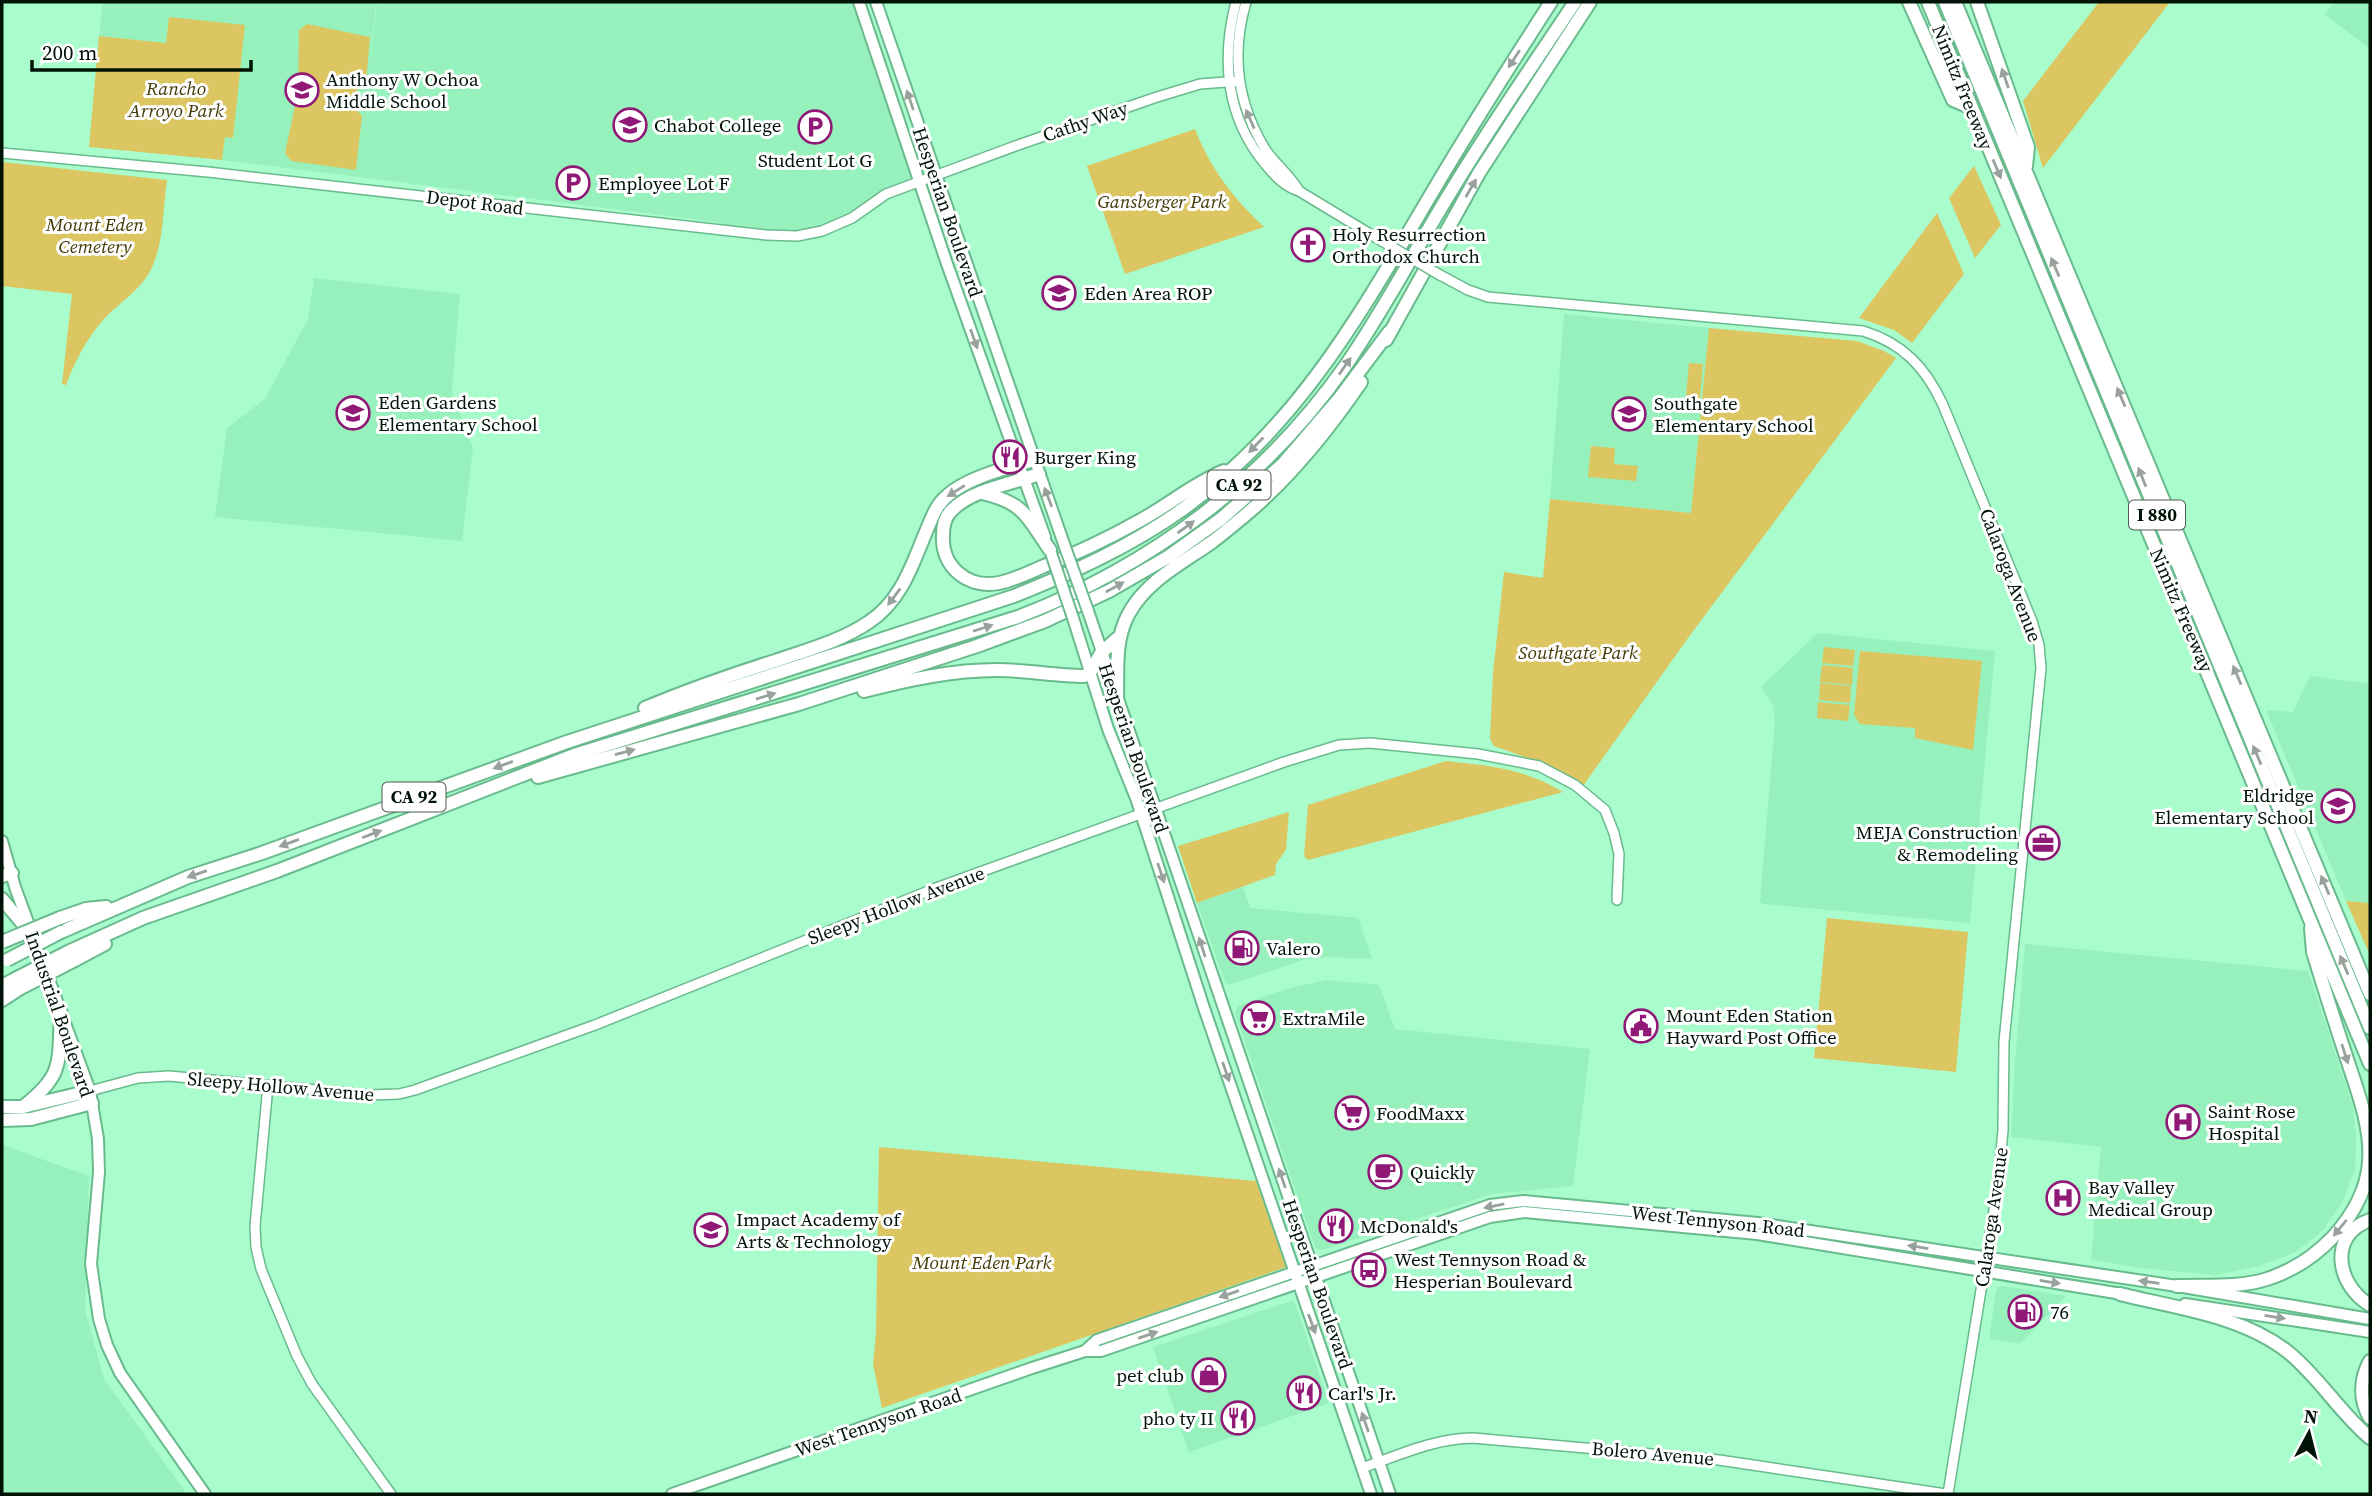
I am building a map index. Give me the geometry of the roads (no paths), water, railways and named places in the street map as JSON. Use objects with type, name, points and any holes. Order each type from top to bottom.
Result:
[{"type":"highway","name":"CA 92","points":[[4,961],[117,906],[188,877],[262,853],[567,742],[1028,590],[1086,566],[1133,541],[1183,509],[1234,467],[1300,398],[1338,348],[1490,96],[1551,2]]},
{"type":"highway","name":"CA 92","points":[[2,986],[17,984],[143,918],[277,871],[574,755],[1025,614],[1107,577],[1188,527],[1267,459],[1335,381],[1362,341],[1459,178],[1575,2]]},
{"type":"highway","points":[[1117,699],[1117,651],[1126,618],[1143,593],[1160,578],[1214,541],[1282,482],[1344,407],[1376,360],[1389,332],[1479,173],[1590,2]]},
{"type":"highway","points":[[1579,20],[1597,2]]},
{"type":"highway","points":[[1909,2],[1953,100],[1970,107]]},
{"type":"highway","name":"Nimitz Freeway","points":[[1928,2],[2370,1064]]},
{"type":"highway","name":"I 880","points":[[1945,2],[2370,1028]]},
{"type":"highway","name":"Nimitz Freeway","points":[[1955,2],[2370,993]]},
{"type":"highway","points":[[1976,2],[2028,147],[2025,167]]},
{"type":"highway","points":[[442,807],[575,766],[799,704],[977,646],[1045,621],[1110,591],[1168,557],[1221,519],[1283,464],[1338,400],[1389,332]]},
{"type":"highway","points":[[567,742],[687,690],[807,650],[871,622],[900,589],[934,512],[945,498],[962,486],[1034,460]]},
{"type":"highway","points":[[1040,474],[982,493],[960,503],[947,516],[942,540],[945,555],[956,572],[973,582],[988,584],[1007,581],[1086,549],[1143,519],[1199,482],[1234,467]]},
{"type":"highway","points":[[982,493],[1013,503],[1025,513],[1050,551]]},
{"type":"highway","points":[[799,704],[935,675],[1023,670],[1084,676],[1090,673],[1101,653],[1121,636]]},
{"type":"highway","points":[[2,898],[34,937]]},
{"type":"highway","points":[[2,942],[86,909],[117,906]]},
{"type":"highway","points":[[2177,1286],[2239,1284],[2267,1279],[2303,1262],[2334,1236],[2346,1221],[2365,1187],[2369,1142],[2358,1094],[2312,952],[2310,917]]},
{"type":"highway","points":[[2,1000],[17,984]]},
{"type":"highway","points":[[23,1107],[46,1088],[57,1068],[61,1013]]},
{"type":"highway","points":[[2358,1094],[2370,1122]]},
{"type":"highway","points":[[2,1107],[23,1107],[91,1097]]},
{"type":"highway","points":[[2,1120],[31,1119],[91,1097]]},
{"type":"highway","points":[[2370,1220],[2348,1237],[2341,1256],[2347,1284],[2358,1298],[2370,1305]]},
{"type":"highway","points":[[2120,1294],[2222,1320],[2254,1332],[2287,1351],[2370,1438]]},
{"type":"highway","points":[[2370,1361],[2364,1371],[2361,1392],[2370,1418]]},
{"type":"main road","name":"Hesperian Boulevard","points":[[859,2],[946,261],[1073,618],[1108,729],[1141,815],[1293,1271],[1371,1494]]},
{"type":"main road","name":"Hesperian Boulevard","points":[[876,2],[1390,1494]]},
{"type":"main road","name":"Industrial Boulevard","points":[[2,841],[5,873],[15,887],[91,1097],[98,1139],[99,1172],[91,1265],[99,1319],[107,1345],[120,1373],[205,1494]]},
{"type":"main road","name":"West Tennyson Road","points":[[1086,1351],[1097,1340],[1293,1271],[1490,1205],[1523,1201],[1758,1223],[2177,1286],[2370,1319]]},
{"type":"main road","name":"West Tennyson Road","points":[[672,1494],[1086,1351],[1101,1351],[1490,1217],[1524,1212],[1757,1234],[2370,1332]]},
{"type":"street","name":"Calaroga Avenue","points":[[1236,2],[1229,28],[1233,82],[1266,150],[1293,180],[1299,191],[1440,275],[1488,297],[1863,331],[1903,349],[1926,373],[1935,387],[2029,613],[2041,661],[2004,1042],[2001,1158],[1947,1494]]},
{"type":"street","name":"Calaroga Avenue","points":[[1233,82],[1245,2]]},
{"type":"street","name":"Cathy Way","points":[[936,176],[1157,97],[1200,84],[1233,82]]},
{"type":"street","name":"Depot Road","points":[[2,153],[217,173],[797,236],[822,231],[852,218],[886,194],[936,176]]},
{"type":"street","name":"Sleepy Hollow Avenue","points":[[91,1097],[154,1076],[369,1095],[399,1094],[415,1090],[668,996],[936,888],[1339,745],[1370,743],[1478,754],[1539,766],[1575,785],[1605,810],[1614,833],[1619,854],[1617,900]]},
{"type":"street","points":[[268,1085],[255,1226],[261,1269],[297,1356],[312,1384],[391,1494]]},
{"type":"street","name":"Bolero Avenue","points":[[1362,1468],[1455,1438],[1473,1438],[1719,1460],[1947,1494]]},
{"type":"place","name":"Anthony W Ochoa Middle School","points":[[302,90]]},
{"type":"place","name":"Chabot College","points":[[630,125]]},
{"type":"place","name":"Student Lot G","points":[[815,127]]},
{"type":"place","name":"Employee Lot F","points":[[573,183]]},
{"type":"place","name":"Holy Resurrection Orthodox Church","points":[[1308,245]]},
{"type":"place","name":"Eden Area ROP","points":[[1059,293]]},
{"type":"place","name":"Eden Gardens Elementary School","points":[[353,413]]},
{"type":"place","name":"Southgate Elementary School","points":[[1629,414]]},
{"type":"place","name":"Burger King","points":[[1010,457]]},
{"type":"place","name":"Eldridge Elementary School","points":[[2338,806]]},
{"type":"place","name":"MEJA Construction & Remodeling","points":[[2043,843]]},
{"type":"place","name":"Valero","points":[[1242,948]]},
{"type":"place","name":"ExtraMile","points":[[1258,1018]]},
{"type":"place","name":"Mount Eden Station Hayward Post Office","points":[[1641,1026]]},
{"type":"place","name":"FoodMaxx","points":[[1352,1113]]},
{"type":"place","name":"Saint Rose Hospital","points":[[2183,1122]]},
{"type":"place","name":"Quickly","points":[[1385,1172]]},
{"type":"place","name":"Bay Valley Medical Group","points":[[2063,1198]]},
{"type":"place","name":"McDonald's","points":[[1336,1226]]},
{"type":"place","name":"Impact Academy of Arts & Technology","points":[[711,1230]]},
{"type":"place","name":"West Tennyson Road & Hesperian Boulevard","points":[[1369,1270]]},
{"type":"place","name":"76","points":[[2025,1312]]},
{"type":"place","name":"pet club","points":[[1209,1375]]},
{"type":"place","name":"Carl's Jr.","points":[[1304,1393]]},
{"type":"place","name":"pho ty II","points":[[1238,1418]]},
{"type":"park label","name":"Rancho Arroyo Park","points":[[176,99]]},
{"type":"park label","name":"Gansberger Park","points":[[1162,201]]},
{"type":"park label","name":"Mount Eden Cemetery","points":[[95,235]]},
{"type":"park label","name":"Southgate Park","points":[[1578,652]]},
{"type":"park label","name":"Mount Eden Park","points":[[982,1262]]}]
